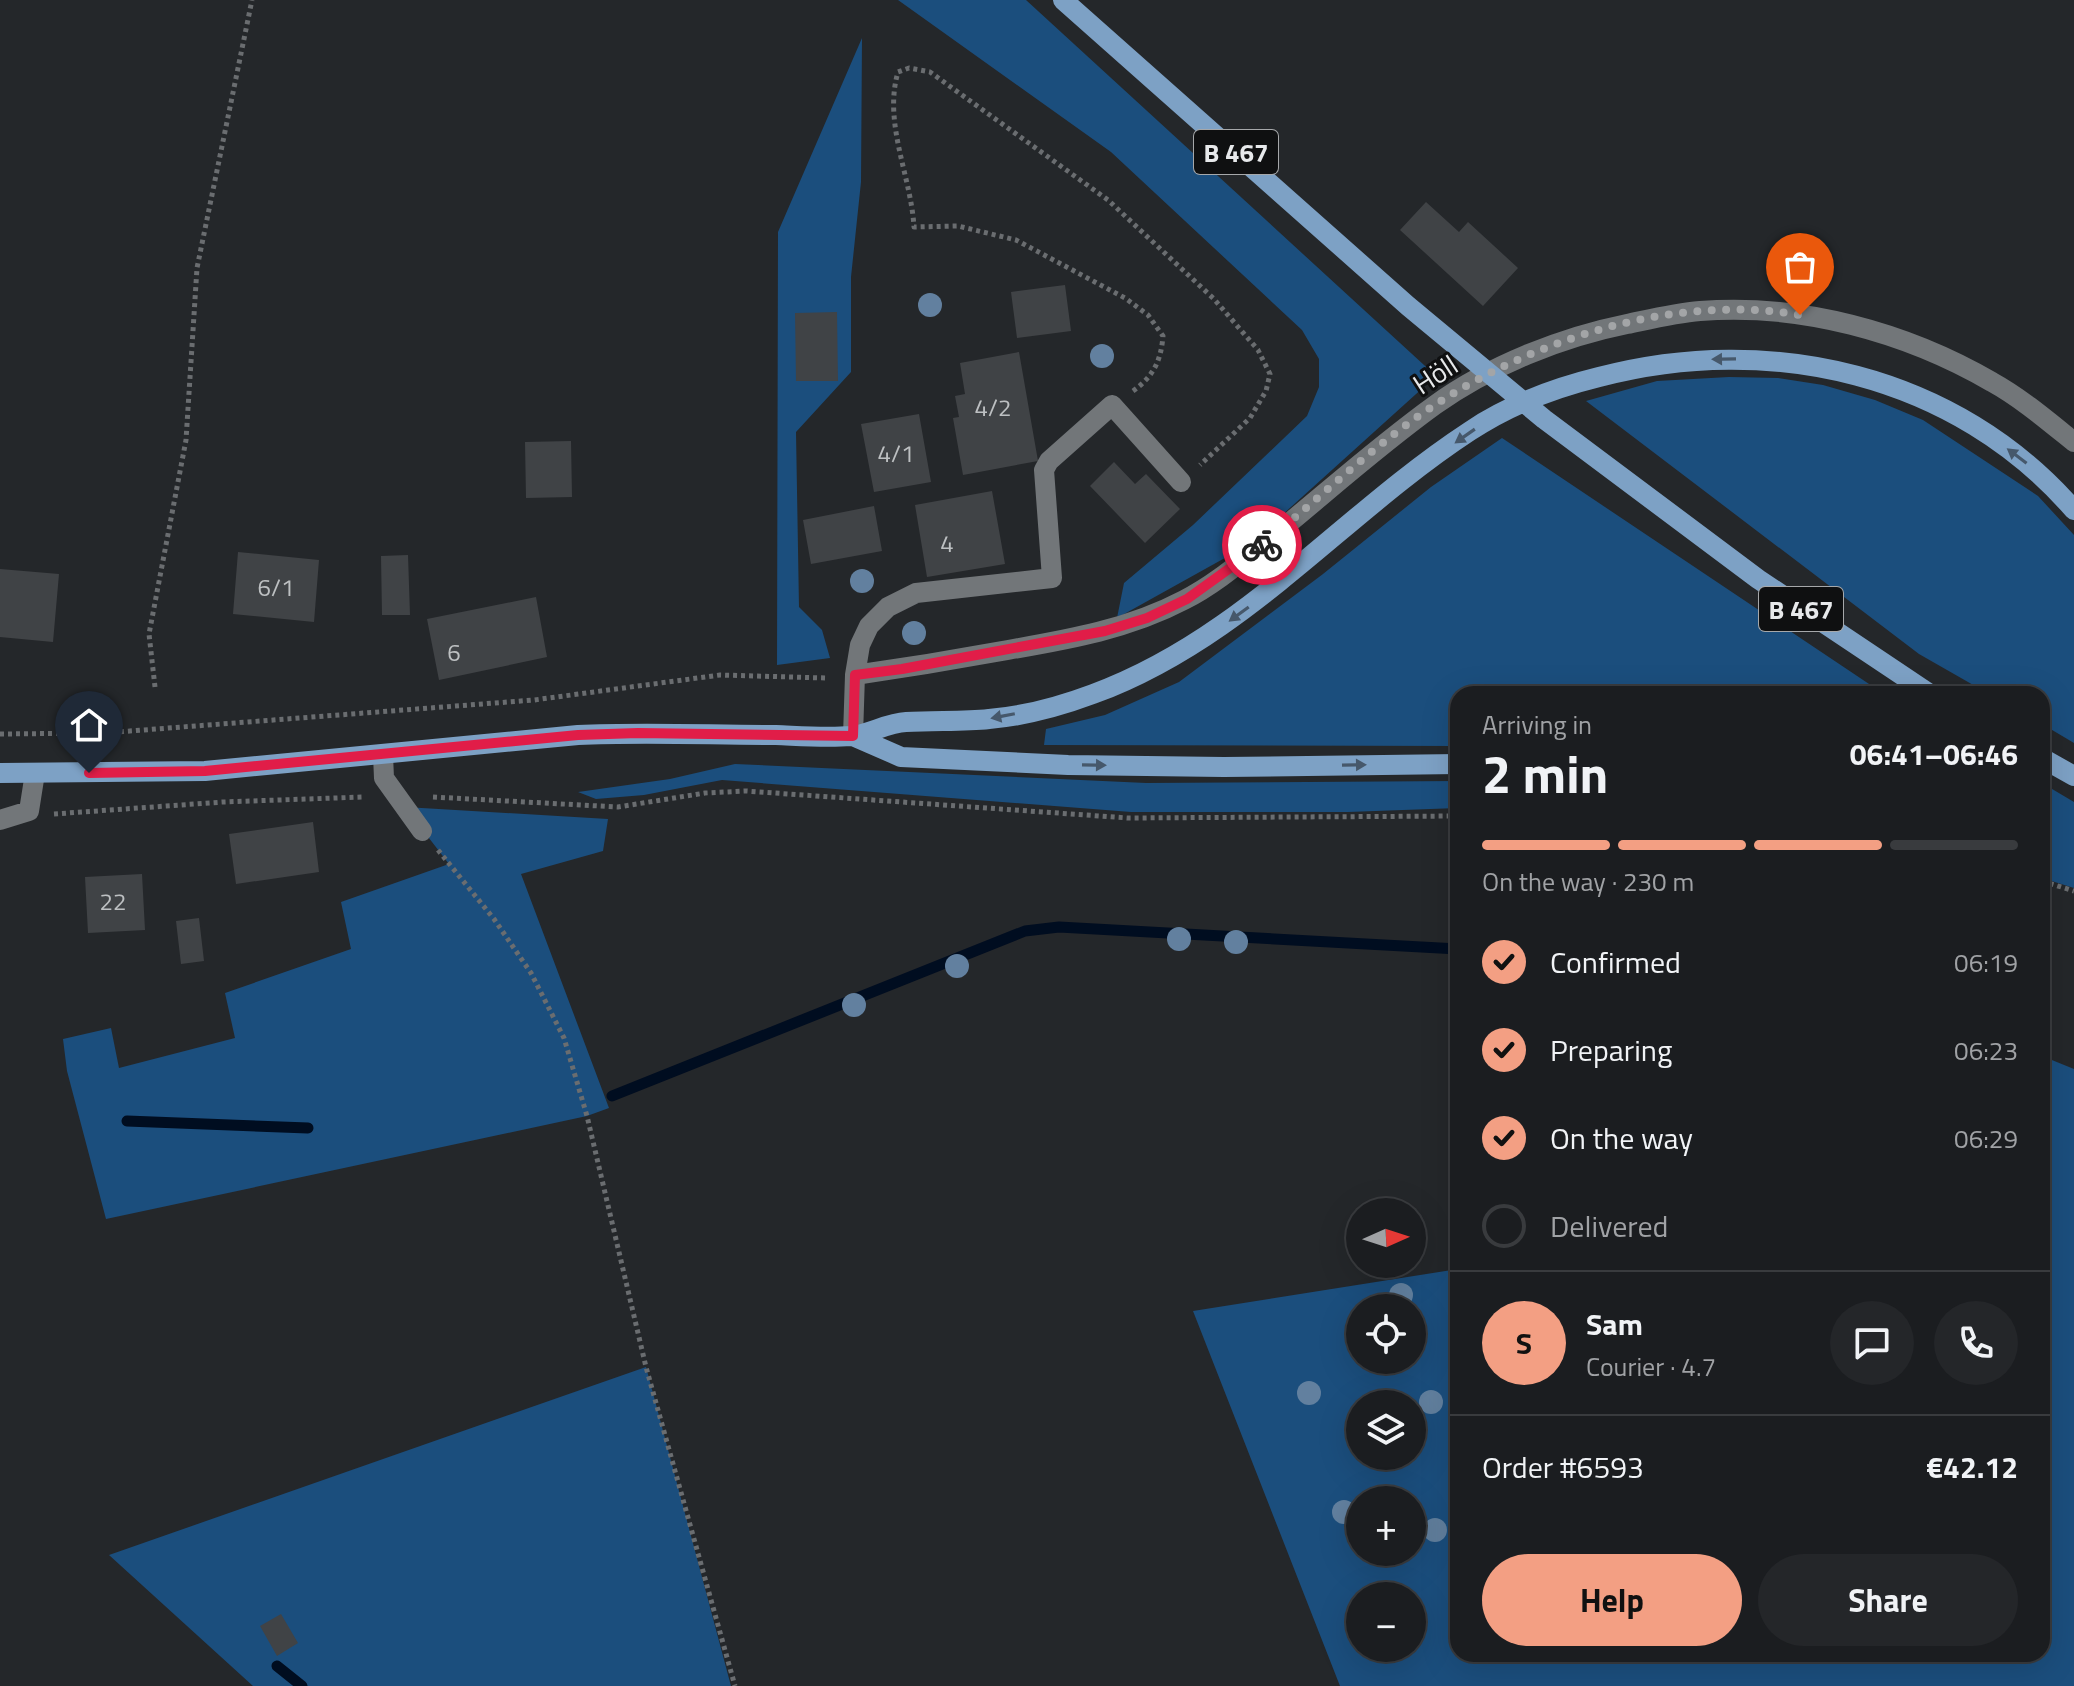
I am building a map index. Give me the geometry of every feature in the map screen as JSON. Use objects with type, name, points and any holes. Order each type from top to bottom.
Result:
[{"type":"main road","name":"B 467","points":[[1063,0],[1408,306],[1544,419],[1758,579],[1917,686]]},
{"type":"main road","points":[[0,773],[205,771],[578,735],[853,736],[899,722],[990,719],[1059,705],[1138,676],[1186,651],[1243,611],[1405,478],[1471,430],[1533,398],[1635,367],[1700,360],[1785,360],[1857,375],[1920,396],[1972,425],[2037,471],[2074,510]]},
{"type":"main road","points":[[853,736],[901,757],[1224,767],[1450,764]]},
{"type":"main road","points":[[2050,762],[2074,776]]},
{"type":"street","name":"Höll","points":[[855,675],[1072,639],[1147,618],[1187,599],[1227,573],[1395,435],[1450,395],[1563,339],[1653,319],[1697,311],[1739,309],[1807,317],[1874,332],[1911,343],[1995,383],[2074,442]]},
{"type":"street","points":[[853,736],[855,675],[860,645],[869,626],[888,607],[916,593],[1052,578],[1044,470],[1049,461],[1112,405],[1181,482]]},
{"type":"street","points":[[383,755],[384,778],[422,831]]},
{"type":"street","points":[[0,820],[29,811],[35,773]]},
{"type":"path","points":[[155,687],[149,634],[186,440],[197,268],[252,0]]},
{"type":"path","points":[[1112,405],[1150,375],[1161,359],[1163,336],[1148,315],[1125,298],[1016,240],[958,226],[914,227],[895,111],[894,88],[898,72],[909,68],[930,72],[1108,200],[1214,299],[1258,350],[1270,374],[1266,391],[1250,418],[1181,482]]},
{"type":"path","points":[[0,734],[104,733],[534,700],[720,675],[836,678],[855,675]]},
{"type":"path","points":[[29,811],[61,815],[223,802],[397,795],[618,807],[705,793],[746,791],[1128,818],[1245,820],[1450,816]]},
{"type":"path","points":[[422,831],[502,929],[531,973],[564,1038],[587,1116],[646,1367],[735,1686]]},
{"type":"path","points":[[2050,884],[2074,891]]},
{"type":"shaded area","points":[[898,0],[1026,0],[1436,376],[1250,544],[1117,618],[1124,583],[1193,525],[1307,416],[1319,387],[1319,359],[1302,330],[1111,152]]},
{"type":"shaded area","points":[[862,38],[861,182],[851,277],[851,372],[796,432],[799,607],[822,630],[830,658],[777,665],[778,232]]},
{"type":"shaded area","points":[[1778,378],[1823,385],[1875,400],[1923,420],[2038,496],[2074,535],[2074,743],[2050,729],[2050,686],[1975,686],[1919,654],[1586,401],[1657,381]]},
{"type":"shaded area","points":[[1502,438],[1872,686],[1450,686],[1450,746],[1044,745],[1046,729],[1105,715],[1179,682],[1323,574],[1431,487]]},
{"type":"shaded area","points":[[735,764],[1146,783],[1450,781],[1450,808],[1348,812],[1131,812],[722,780],[644,795],[596,799],[578,792],[670,779]]},
{"type":"shaded area","points":[[2050,788],[2074,802],[2074,888],[2050,880]]},
{"type":"shaded area","points":[[405,807],[608,819],[603,851],[521,874],[609,1108],[587,1116],[106,1219],[67,1071],[63,1039],[111,1028],[119,1068],[235,1038],[225,993],[351,949],[341,902],[449,864]]},
{"type":"shaded area","points":[[2050,1059],[2074,1069],[2074,1686],[1340,1686],[1193,1311],[1401,1278],[1426,1278],[1426,1274],[1450,1270],[1450,1662],[2050,1662]]},
{"type":"shaded area","points":[[646,1367],[731,1686],[253,1686],[109,1555]]},
{"type":"building","points":[[1426,202],[1459,232],[1468,222],[1518,268],[1483,306],[1400,230]]},
{"type":"building","points":[[1065,285],[1071,331],[1017,338],[1011,292]]},
{"type":"building","points":[[837,312],[838,381],[796,381],[795,313]]},
{"type":"building","points":[[1019,352],[1038,461],[963,475],[953,418],[959,417],[955,396],[965,394],[960,363]]},
{"type":"building","points":[[919,414],[931,482],[874,492],[861,424]]},
{"type":"building","points":[[571,441],[572,497],[526,498],[525,442]]},
{"type":"building","points":[[1114,462],[1135,484],[1146,474],[1180,509],[1145,543],[1090,486]]},
{"type":"building","points":[[992,491],[1005,564],[927,577],[915,505]]},
{"type":"building","points":[[874,506],[882,551],[811,564],[803,520]]},
{"type":"building","points":[[238,552],[319,560],[314,622],[233,614]]},
{"type":"building","points":[[408,555],[410,615],[382,615],[381,556]]},
{"type":"building","points":[[0,569],[59,574],[53,642],[0,637]]},
{"type":"building","points":[[536,597],[547,657],[439,680],[427,619]]},
{"type":"building","points":[[313,822],[319,872],[236,884],[229,834]]},
{"type":"building","points":[[142,874],[145,930],[88,933],[85,877]]},
{"type":"building","points":[[199,918],[204,961],[181,964],[176,921]]},
{"type":"building","points":[[281,1614],[298,1643],[277,1656],[260,1626]]},
{"type":"waterway","points":[[612,1096],[1025,931],[1059,927],[1450,949]]},
{"type":"waterway","points":[[127,1121],[308,1128]]},
{"type":"waterway","points":[[277,1666],[302,1686]]},
{"type":"way so far","points":[[1262,545],[1439,402],[1483,376],[1563,339],[1697,311],[1739,309],[1800,315]]},
{"type":"route","points":[[89,773],[205,771],[578,735],[853,736],[855,675],[1072,639],[1147,618],[1187,599],[1262,545]]}]
